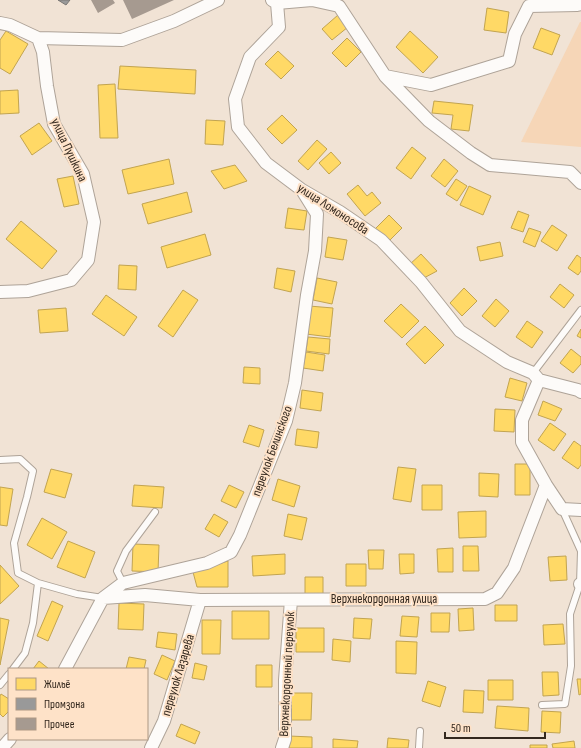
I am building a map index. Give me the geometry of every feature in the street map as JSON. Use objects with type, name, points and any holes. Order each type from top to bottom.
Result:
[{"type":"street","points":[[0,23],[10,25],[38,38],[122,40],[174,21],[218,0]]},
{"type":"street","points":[[274,2],[312,0],[339,6],[385,76],[429,121],[490,166],[570,172],[581,183]]},
{"type":"street","name":"улица Ломоносова","points":[[274,2],[279,27],[250,57],[236,99],[238,127],[266,163],[302,190],[340,212],[381,240],[421,282],[460,331],[507,362],[536,376],[581,392]]},
{"type":"street","points":[[385,76],[432,85],[509,61],[515,34],[530,6],[581,4]]},
{"type":"street","name":"улица Пушкина","points":[[0,292],[28,291],[71,280],[88,260],[94,222],[83,174],[54,124],[43,52],[38,38]]},
{"type":"street","name":"переулок Белинского","points":[[103,598],[123,583],[207,563],[231,552],[240,535],[286,421],[295,383],[315,251],[317,214],[302,190]]},
{"type":"street","points":[[536,376],[522,420],[522,442],[546,485],[562,508],[581,510]]},
{"type":"street","name":"Верхнекордонная улица","points":[[103,598],[145,595],[200,600],[485,599],[497,593],[514,568],[546,485]]},
{"type":"street","points":[[66,668],[103,598]]},
{"type":"street","name":"переулок Лазарева","points":[[151,748],[164,721],[200,600]]},
{"type":"street","name":"Верхнекордонный переулок","points":[[282,748],[285,739],[285,680],[291,600]]},
{"type":"street","points":[[2,748],[9,740]]},
{"type":"lane","points":[[536,376],[581,310]]},
{"type":"lane","points":[[0,460],[20,459],[33,471],[14,543],[18,573],[38,583],[77,594],[103,598]]},
{"type":"lane","points":[[542,705],[565,704],[571,666],[570,614],[580,584],[581,551],[562,508]]},
{"type":"lane","points":[[123,583],[117,571],[126,551],[155,512]]},
{"type":"lane","points":[[14,668],[25,653],[33,623],[38,583]]},
{"type":"lane","points":[[0,686],[8,675]]},
{"type":"lane","points":[[419,748],[420,731]]},
{"type":"shaded area","points":[[580,22],[581,147],[521,142]]},
{"type":"building: Жильё","points":[[487,8],[509,12],[506,33],[484,30]]},
{"type":"building: Жильё","points":[[338,15],[348,27],[332,40],[322,29]]},
{"type":"building: Жильё","points":[[541,28],[560,35],[552,55],[533,48]]},
{"type":"building: Жильё","points":[[6,31],[28,44],[10,74],[0,68],[0,40]]},
{"type":"building: Жильё","points":[[410,31],[438,57],[423,73],[396,47]]},
{"type":"building: Жильё","points":[[347,38],[361,52],[346,67],[332,53]]},
{"type":"building: Жильё","points":[[278,51],[294,66],[281,79],[265,64]]},
{"type":"building: Жильё","points":[[120,66],[196,70],[195,94],[118,89]]},
{"type":"building: Жильё","points":[[115,84],[118,138],[100,138],[98,85]]},
{"type":"building: Жильё","points":[[18,90],[19,113],[0,114],[0,91]]},
{"type":"building: Жильё","points":[[434,101],[473,105],[469,131],[451,129],[453,115],[432,113]]},
{"type":"building: Жильё","points":[[282,115],[297,130],[282,144],[267,129]]},
{"type":"building: Жильё","points":[[206,120],[225,121],[223,145],[205,144]]},
{"type":"building: Жильё","points":[[39,123],[52,141],[32,155],[20,136]]},
{"type":"building: Жильё","points":[[317,140],[327,149],[308,170],[298,161]]},
{"type":"building: Жильё","points":[[412,147],[426,158],[411,179],[396,168]]},
{"type":"building: Жильё","points":[[331,152],[341,163],[329,174],[319,163]]},
{"type":"building: Жильё","points":[[169,159],[174,184],[128,194],[122,170]]},
{"type":"building: Жильё","points":[[444,159],[458,171],[445,187],[431,176]]},
{"type":"building: Жильё","points":[[235,165],[247,181],[224,189],[211,171]]},
{"type":"building: Жильё","points":[[73,176],[79,204],[64,207],[57,179]]},
{"type":"building: Жильё","points":[[456,179],[467,186],[457,201],[446,194]]},
{"type":"building: Жильё","points":[[358,185],[367,196],[372,192],[381,203],[365,216],[347,194]]},
{"type":"building: Жильё","points":[[469,186],[491,196],[483,215],[460,205]]},
{"type":"building: Жильё","points":[[187,192],[192,212],[148,224],[142,204]]},
{"type":"building: Жильё","points":[[288,208],[307,211],[304,230],[285,228]]},
{"type":"building: Жильё","points":[[518,211],[529,215],[523,232],[511,228]]},
{"type":"building: Жильё","points":[[389,215],[402,228],[387,243],[374,230]]},
{"type":"building: Жильё","points":[[21,221],[57,251],[42,269],[6,239]]},
{"type":"building: Жильё","points":[[552,225],[567,235],[557,251],[541,241]]},
{"type":"building: Жильё","points":[[529,228],[541,232],[535,247],[523,242]]},
{"type":"building: Жильё","points":[[205,234],[211,255],[167,268],[161,247]]},
{"type":"building: Жильё","points":[[328,237],[347,240],[343,260],[325,257]]},
{"type":"building: Жильё","points":[[500,242],[503,256],[480,261],[477,247]]},
{"type":"building: Жильё","points":[[421,254],[437,271],[422,279],[409,265]]},
{"type":"building: Жильё","points":[[577,255],[581,258],[581,271],[578,275],[568,268]]},
{"type":"building: Жильё","points":[[119,265],[137,266],[136,290],[118,289]]},
{"type":"building: Жильё","points":[[277,268],[295,271],[291,292],[274,288]]},
{"type":"building: Жильё","points":[[317,278],[337,282],[332,304],[313,300]]},
{"type":"building: Жильё","points":[[560,284],[574,295],[564,308],[550,297]]},
{"type":"building: Жильё","points":[[464,288],[477,301],[462,316],[450,303]]},
{"type":"building: Жильё","points":[[183,290],[198,300],[173,337],[158,326]]},
{"type":"building: Жильё","points":[[106,295],[137,317],[124,336],[92,314]]},
{"type":"building: Жильё","points":[[496,299],[509,311],[495,327],[482,316]]},
{"type":"building: Жильё","points":[[401,304],[419,321],[402,338],[384,321]]},
{"type":"building: Жильё","points":[[309,306],[333,308],[330,337],[306,334]]},
{"type":"building: Жильё","points":[[66,308],[68,331],[40,333],[38,310]]},
{"type":"building: Жильё","points":[[527,321],[543,332],[532,348],[516,337]]},
{"type":"building: Жильё","points":[[425,326],[444,345],[425,364],[406,344]]},
{"type":"building: Жильё","points":[[581,329],[581,338],[577,336]]},
{"type":"building: Жильё","points":[[308,337],[330,339],[329,354],[306,351]]},
{"type":"building: Жильё","points":[[571,349],[581,357],[581,364],[573,373],[560,363]]},
{"type":"building: Жильё","points":[[306,352],[325,355],[323,371],[303,368]]},
{"type":"building: Жильё","points":[[244,367],[260,368],[260,384],[243,383]]},
{"type":"building: Жильё","points":[[510,378],[527,383],[522,401],[505,397]]},
{"type":"building: Жильё","points":[[302,390],[323,393],[321,411],[300,408]]},
{"type":"building: Жильё","points":[[543,401],[562,409],[555,421],[538,415]]},
{"type":"building: Жильё","points":[[495,409],[515,410],[514,432],[494,431]]},
{"type":"building: Жильё","points":[[550,423],[566,434],[554,451],[538,440]]},
{"type":"building: Жильё","points":[[249,425],[264,430],[259,447],[243,442]]},
{"type":"building: Жильё","points":[[297,429],[319,432],[317,448],[295,445]]},
{"type":"building: Жильё","points":[[574,441],[581,446],[581,465],[578,469],[562,458]]},
{"type":"building: Жильё","points":[[515,464],[530,464],[530,495],[515,495]]},
{"type":"building: Жильё","points":[[398,467],[416,469],[411,502],[393,499]]},
{"type":"building: Жильё","points":[[51,469],[72,474],[65,498],[44,492]]},
{"type":"building: Жильё","points":[[479,473],[499,474],[498,497],[479,496]]},
{"type":"building: Жильё","points":[[278,479],[300,486],[294,507],[272,500]]},
{"type":"building: Жильё","points":[[134,485],[164,487],[162,508],[132,506]]},
{"type":"building: Жильё","points":[[229,485],[244,492],[236,508],[221,501]]},
{"type":"building: Жильё","points":[[422,485],[442,485],[442,510],[422,510]]},
{"type":"building: Жильё","points":[[0,487],[13,489],[7,526],[0,525]]},
{"type":"building: Жильё","points":[[486,511],[486,537],[459,538],[458,512]]},
{"type":"building: Жильё","points":[[214,514],[228,522],[219,537],[205,529]]},
{"type":"building: Жильё","points":[[288,514],[307,518],[302,540],[284,536]]},
{"type":"building: Жильё","points":[[42,518],[67,532],[52,559],[27,545]]},
{"type":"building: Жильё","points":[[68,541],[95,552],[85,578],[57,567]]},
{"type":"building: Жильё","points":[[133,544],[159,545],[158,572],[132,571]]},
{"type":"building: Жильё","points":[[463,546],[478,546],[479,571],[463,571]]},
{"type":"building: Жильё","points":[[453,548],[453,572],[438,572],[437,549]]},
{"type":"building: Жильё","points":[[368,550],[384,550],[383,569],[369,569]]},
{"type":"building: Жильё","points":[[285,554],[285,574],[253,576],[252,556]]},
{"type":"building: Жильё","points":[[399,554],[414,554],[414,573],[400,574]]},
{"type":"building: Жильё","points":[[566,556],[567,580],[550,581],[548,557]]},
{"type":"building: Жильё","points":[[228,561],[228,587],[197,587],[193,572]]},
{"type":"building: Жильё","points":[[346,564],[366,564],[366,586],[346,586]]},
{"type":"building: Жильё","points":[[0,565],[19,586],[0,604]]},
{"type":"building: Жильё","points":[[305,577],[323,577],[323,595],[305,595]]},
{"type":"building: Жильё","points":[[52,601],[63,606],[48,641],[37,636]]},
{"type":"building: Жильё","points":[[119,603],[144,604],[143,630],[118,629]]},
{"type":"building: Жильё","points":[[495,605],[517,605],[517,621],[495,621]]},
{"type":"building: Жильё","points":[[473,608],[474,630],[459,631],[458,609]]},
{"type":"building: Жильё","points":[[232,611],[269,611],[269,639],[232,639]]},
{"type":"building: Жильё","points":[[431,613],[450,613],[449,632],[431,632]]},
{"type":"building: Жильё","points":[[402,616],[419,617],[417,637],[400,636]]},
{"type":"building: Жильё","points":[[0,618],[9,620],[0,665]]},
{"type":"building: Жильё","points":[[354,618],[372,619],[370,639],[353,638]]},
{"type":"building: Жильё","points":[[202,620],[221,620],[220,654],[202,654]]},
{"type":"building: Жильё","points":[[563,624],[565,644],[544,645],[543,625]]},
{"type":"building: Жильё","points":[[296,628],[324,628],[324,652],[296,652]]},
{"type":"building: Жильё","points":[[158,632],[177,634],[175,650],[156,647]]},
{"type":"building: Жильё","points":[[333,639],[351,641],[350,662],[332,660]]},
{"type":"building: Жильё","points":[[396,641],[417,642],[416,674],[396,673]]},
{"type":"building: Жильё","points":[[162,655],[175,661],[167,680],[154,674]]},
{"type":"building: Жильё","points":[[129,657],[146,660],[144,668],[126,668]]},
{"type":"building: Жильё","points":[[39,661],[48,668],[34,668]]},
{"type":"building: Жильё","points":[[195,663],[207,666],[204,680],[192,678]]},
{"type":"building: Жильё","points":[[256,665],[272,665],[272,687],[256,687]]},
{"type":"building: Жильё","points":[[542,672],[558,672],[559,695],[543,696]]},
{"type":"building: Жильё","points":[[577,679],[581,679],[581,694],[579,695]]},
{"type":"building: Жильё","points":[[488,680],[513,680],[513,700],[488,700]]},
{"type":"building: Жильё","points":[[428,681],[446,687],[440,707],[422,701]]},
{"type":"building: Жильё","points":[[464,690],[484,691],[483,713],[463,712]]},
{"type":"building: Жильё","points":[[291,693],[312,693],[311,720],[290,720]]},
{"type":"building: Жильё","points":[[1,694],[8,698],[8,712],[3,717],[0,714]]},
{"type":"building: Жильё","points":[[497,706],[529,708],[528,731],[495,728]]},
{"type":"building: Жильё","points":[[542,711],[561,712],[560,733],[541,732]]},
{"type":"building: Жильё","points":[[181,724],[200,732],[195,744],[176,736]]},
{"type":"building: Жильё","points":[[289,736],[312,737],[312,748],[289,748]]},
{"type":"building: Жильё","points":[[388,738],[409,740],[408,748],[387,748]]},
{"type":"building: Жильё","points":[[333,739],[358,741],[357,748],[333,748]]},
{"type":"building: Жильё","points":[[574,741],[575,748],[553,748],[552,744]]},
{"type":"building: Жильё","points":[[530,745],[547,745],[547,748],[530,748]]},
{"type":"building: Промзона","points":[[58,0],[70,0],[66,5]]},
{"type":"building: Прочее","points":[[91,0],[113,0],[115,3],[98,13]]},
{"type":"building: Прочее","points":[[123,0],[174,0],[132,19]]}]
